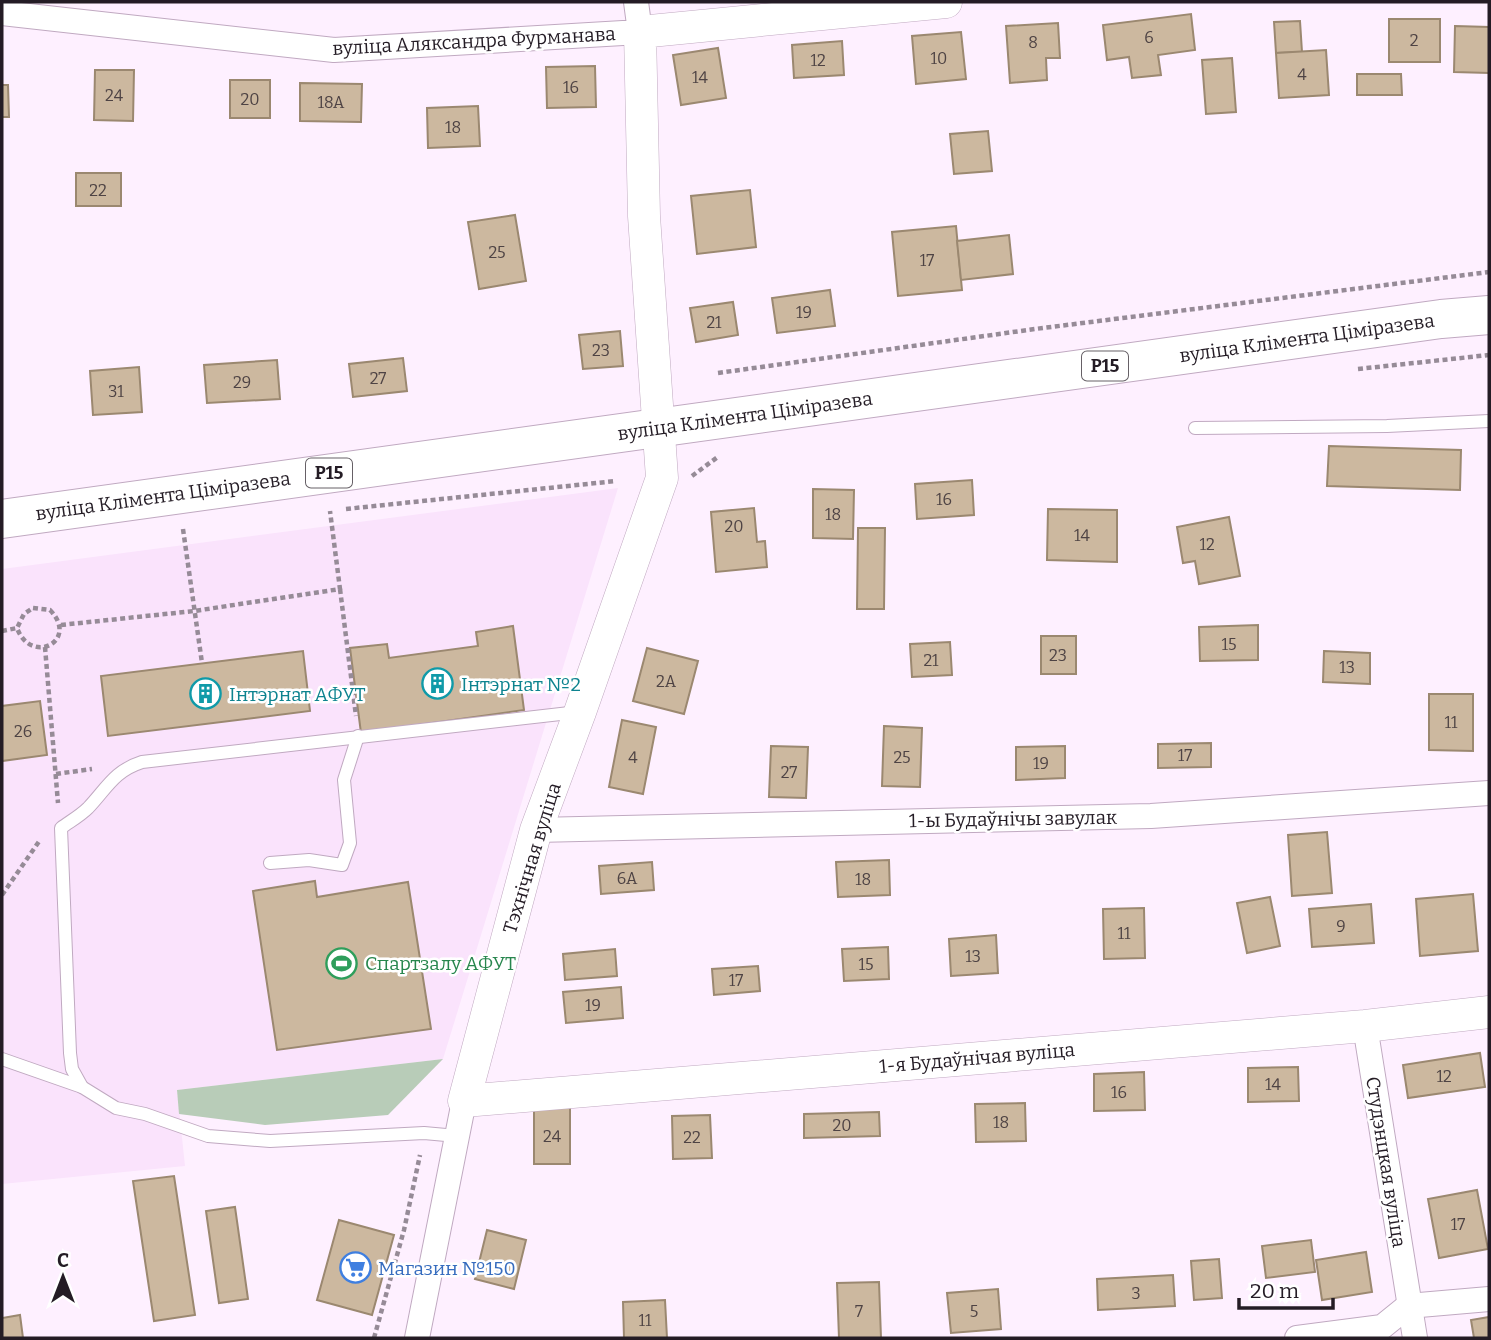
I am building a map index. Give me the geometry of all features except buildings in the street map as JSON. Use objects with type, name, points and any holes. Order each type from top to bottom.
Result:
[{"type":"main road","name":"вуліца Клімента Ціміразева","points":[[2,519],[1441,319],[1489,315]]},
{"type":"street","name":"вуліца Аляксандра Фурманава","points":[[2,13],[55,10],[334,50],[638,17],[946,2]]},
{"type":"street","name":"Тэхнічная вуліца","points":[[417,1338],[464,1101],[536,830],[662,478],[644,216],[638,17]]},
{"type":"street","name":"1-ы Будаўнічы завулак","points":[[536,830],[1150,816],[1489,793]]},
{"type":"street","name":"1-я Будаўнічая вуліца","points":[[464,1101],[1365,1026],[1489,1013]]},
{"type":"street","name":"Студэнцкая вуліца","points":[[1365,1026],[1415,1338]]},
{"type":"street","points":[[1297,1338],[1382,1327],[1408,1307],[1489,1299]]},
{"type":"lane","points":[[1195,428],[1387,426],[1489,421]]},
{"type":"lane","points":[[82,1087],[72,1069],[70,1053],[61,828],[86,810],[111,779],[126,767],[142,762],[580,712]]},
{"type":"lane","points":[[270,863],[309,860],[342,864],[350,843],[344,780],[358,736]]},
{"type":"lane","points":[[2,1059],[82,1087],[116,1108],[145,1114],[208,1136],[270,1141],[424,1133],[457,1136]]},
{"type":"path","points":[[718,373],[1035,329],[1489,272]]},
{"type":"path","points":[[317,513],[616,481]]},
{"type":"path","points":[[330,511],[358,736]]},
{"type":"path","points":[[170,530],[196,526]]},
{"type":"path","points":[[183,528],[202,663]]},
{"type":"path","points":[[61,625],[194,611],[340,589]]},
{"type":"path","points":[[33,608],[50,610],[58,617],[61,625],[59,636],[54,643],[45,647],[26,643],[17,628],[24,614],[33,608]]},
{"type":"path","points":[[2,631],[17,628]]},
{"type":"path","points":[[45,647],[61,828]]},
{"type":"path","points":[[374,1338],[404,1230],[424,1133]]},
{"type":"shaded area","points":[[618,488],[443,1059],[177,1090],[185,1166],[2,1184],[2,569]]},
{"type":"green space","points":[[443,1059],[388,1115],[265,1125],[179,1114],[177,1090]]},
{"type":"place","name":"Інтэрнат №2","points":[[438,684]]},
{"type":"place","name":"Інтэрнат АФУТ","points":[[206,694]]},
{"type":"place","name":"Спартзалу АФУТ","points":[[342,963]]},
{"type":"place","name":"Магазин №150","points":[[355,1268]]}]
